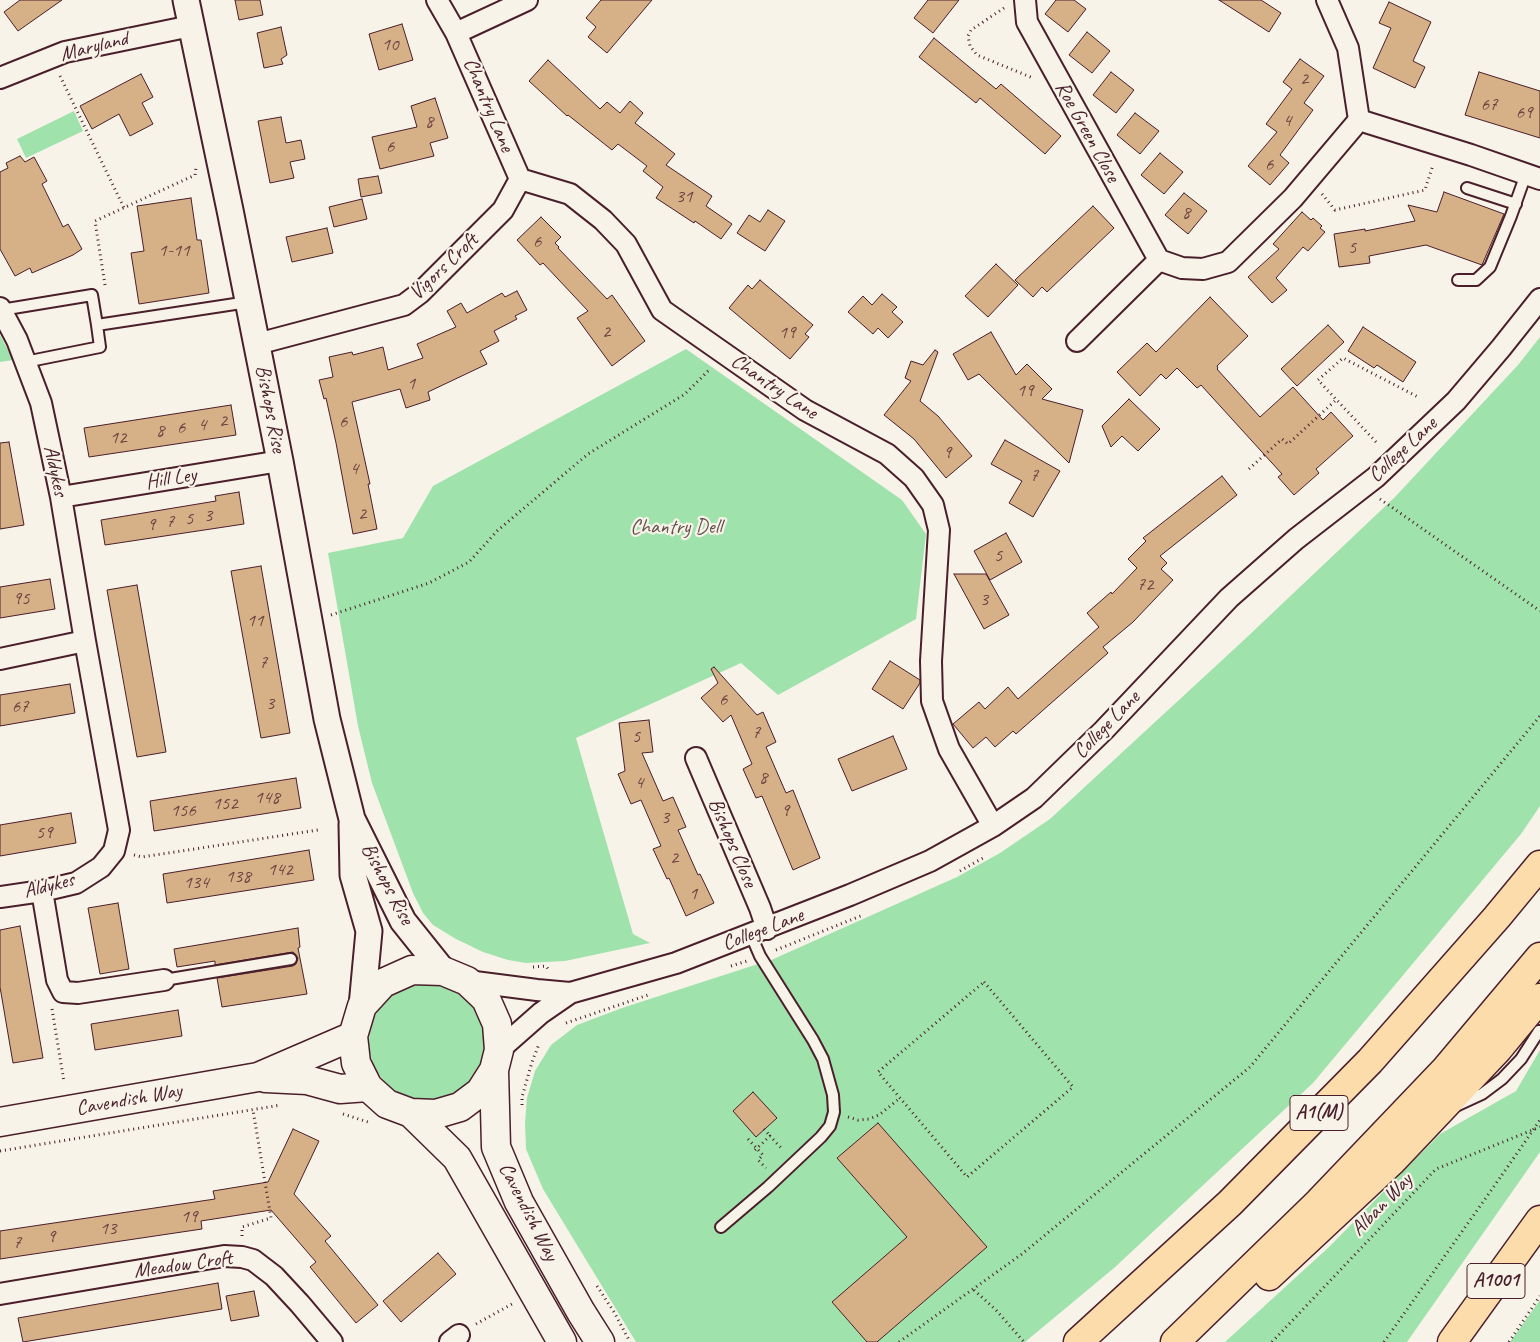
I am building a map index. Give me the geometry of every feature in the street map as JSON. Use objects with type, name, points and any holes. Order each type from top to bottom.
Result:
[{"type":"main road","name":"A1(M)","points":[[1078,1342],[1230,1203],[1370,1061],[1497,917],[1540,865]]},
{"type":"main road","name":"A1(M)","points":[[1175,1342],[1319,1202],[1445,1070],[1540,957]]},
{"type":"main road","name":"Cavendish Way","points":[[497,1060],[480,1092],[460,1107],[436,1114],[411,1113],[387,1104],[368,1087],[356,1063],[353,1036],[362,1006],[383,983],[412,970],[455,976],[486,999],[497,1024],[497,1060],[496,1147],[519,1202],[600,1342]]},
{"type":"main road","points":[[1184,1342],[1224,1318],[1391,1162],[1498,1048],[1540,998]]},
{"type":"main road","name":"Cavendish Way","points":[[0,1122],[258,1077],[306,1058],[353,1036]]},
{"type":"main road","name":"Cavendish Way","points":[[258,1077],[308,1080],[340,1089],[368,1087]]},
{"type":"main road","name":"Cavendish Way","points":[[411,1113],[457,1158],[562,1342]]},
{"type":"main road","name":"A1001","points":[[1452,1342],[1540,1220]]},
{"type":"street","name":"Bishops Rise","points":[[186,0],[249,302],[327,719],[352,819],[403,921],[455,976]]},
{"type":"street","name":"Chantry Lane","points":[[437,0],[456,33],[520,179],[570,194],[603,220],[626,244],[662,310],[805,410],[887,454],[914,478],[932,505],[940,530],[930,661],[932,701],[949,749],[993,826]]},
{"type":"street","points":[[456,33],[527,0]]},
{"type":"street","points":[[1077,341],[1159,260],[1182,268],[1203,269],[1228,262],[1293,198],[1359,120],[1348,48],[1327,0]]},
{"type":"street","name":"Roe Green Close","points":[[1018,2],[1063,90],[1159,260]]},
{"type":"street","name":"Maryland","points":[[0,78],[65,52],[191,26]]},
{"type":"street","points":[[1359,120],[1533,176]]},
{"type":"street","name":"Vigors Croft","points":[[257,344],[404,305],[420,293],[503,210],[520,179]]},
{"type":"street","name":"College Lane","points":[[455,976],[537,990],[570,992],[676,963],[850,896],[930,860],[993,826],[1034,798],[1104,730],[1229,598],[1296,539],[1376,476],[1456,401],[1540,299]]},
{"type":"street","name":"Aldykes","points":[[0,309],[17,340],[41,403],[61,497],[84,641],[120,830],[114,851],[101,867],[76,883],[42,891],[0,897]]},
{"type":"street","name":"Hill Ley","points":[[61,497],[280,462]]},
{"type":"street","points":[[0,659],[84,641]]},
{"type":"street","name":"Bishops Close","points":[[696,758],[760,908],[759,932]]},
{"type":"street","name":"Bishops Rise","points":[[352,819],[352,875],[369,931],[362,1006]]},
{"type":"street","points":[[42,891],[56,980],[63,992],[78,993],[164,980]]},
{"type":"street","name":"College Lane","points":[[497,1060],[542,1014],[570,992]]},
{"type":"street","name":"Meadow Croft","points":[[0,1294],[224,1256],[242,1257],[253,1260],[274,1276],[332,1342]]},
{"type":"lane","points":[[1458,280],[1476,280],[1490,267],[1516,204],[1533,176]]},
{"type":"lane","points":[[1467,188],[1516,204]]},
{"type":"lane","points":[[0,309],[92,296],[100,347],[25,362]]},
{"type":"lane","points":[[98,326],[249,302]]},
{"type":"lane","points":[[721,1227],[794,1163],[830,1126],[834,1112],[831,1087],[823,1059],[760,956],[759,932]]},
{"type":"lane","points":[[164,980],[291,959]]},
{"type":"lane","points":[[1436,1114],[1482,1094],[1502,1079],[1521,1059],[1539,1031]]},
{"type":"path","points":[[1018,2],[971,30],[968,36],[970,46],[977,55],[1063,90]]},
{"type":"path","points":[[51,58],[124,208]]},
{"type":"path","points":[[1309,179],[1335,210],[1425,190],[1440,145]]},
{"type":"path","points":[[106,294],[95,221],[195,175],[196,160]]},
{"type":"path","points":[[1376,442],[1318,380],[1343,358],[1420,398]]},
{"type":"path","points":[[331,615],[429,583],[469,562],[497,530],[588,454],[685,394],[712,367]]},
{"type":"path","points":[[1249,469],[1282,439],[1288,444],[1336,400]]},
{"type":"path","points":[[1375,496],[1540,611]]},
{"type":"path","points":[[900,1342],[1022,1254],[1250,1067],[1540,716]]},
{"type":"path","points":[[114,851],[142,857],[318,830]]},
{"type":"path","points":[[533,966],[546,966]]},
{"type":"path","points":[[984,982],[1073,1087],[967,1177],[900,1098],[878,1072],[984,982]]},
{"type":"path","points":[[63,992],[52,1007],[64,1082]]},
{"type":"path","points":[[563,1025],[595,1012]]},
{"type":"path","points":[[522,1106],[522,1097],[540,1041]]},
{"type":"path","points":[[834,1112],[858,1120],[869,1119],[879,1115],[900,1098]]},
{"type":"path","points":[[0,1151],[287,1104]]},
{"type":"path","points":[[242,1257],[242,1227],[271,1218],[254,1110]]},
{"type":"path","points":[[1384,1342],[1540,1120]]},
{"type":"path","name":"Alban Way","points":[[1272,1342],[1436,1169],[1540,1127]]},
{"type":"path","points":[[764,1129],[794,1163]]},
{"type":"path","points":[[756,1149],[770,1136]]},
{"type":"path","points":[[748,1139],[763,1155],[758,1160],[776,1180]]},
{"type":"path","points":[[974,1290],[996,1310],[1024,1342]]},
{"type":"path","points":[[1509,1342],[1540,1296]]},
{"type":"path","points":[[454,1339],[484,1318],[514,1303]]},
{"type":"green space","points":[[74,111],[83,131],[26,158],[17,139]]},
{"type":"green space","points":[[0,335],[13,360],[0,362]]},
{"type":"green space","points":[[1540,337],[1540,806],[1521,834],[1313,1083],[1114,1268],[1025,1342],[636,1342],[543,1189],[526,1149],[525,1123],[527,1098],[535,1071],[551,1045],[577,1025],[622,1008],[758,964],[808,1042],[818,1038],[769,961],[957,877],[1000,853],[1050,819],[1395,497],[1518,365]]},
{"type":"green space","name":"Chantry Dell","points":[[686,349],[902,500],[926,534],[916,619],[778,695],[741,663],[576,738],[633,934],[650,943],[565,961],[526,963],[508,960],[483,952],[433,925],[423,913],[413,893],[372,783],[358,726],[328,553],[403,538],[433,486]]},
{"type":"green space","points":[[427,984],[449,989],[468,1001],[480,1020],[485,1042],[480,1064],[468,1083],[449,1095],[427,1100],[405,1095],[386,1083],[374,1064],[369,1042],[374,1020],[386,1001],[405,989]]},
{"type":"green space","points":[[1540,1050],[1540,1152],[1407,1342],[1225,1342],[1329,1247],[1440,1134],[1516,1091]]},
{"type":"green space","points":[[1540,1300],[1540,1342],[1510,1342]]},
{"type":"building","points":[[20,0],[62,0],[18,31],[4,12]]},
{"type":"building","points":[[235,0],[260,0],[263,15],[239,20]]},
{"type":"building","points":[[601,0],[652,0],[607,53],[588,37],[596,27],[586,18]]},
{"type":"building","points":[[928,0],[959,0],[933,33],[914,18]]},
{"type":"building","points":[[1056,0],[1074,0],[1086,9],[1068,32],[1045,14]]},
{"type":"building","points":[[1219,0],[1261,0],[1281,13],[1269,32]]},
{"type":"building","points":[[1389,2],[1431,22],[1413,61],[1425,67],[1415,88],[1373,68],[1391,28],[1379,23]]},
{"type":"building","points":[[402,24],[413,60],[379,70],[369,34]]},
{"type":"building","points":[[281,27],[287,55],[281,59],[283,64],[264,68],[257,33]]},
{"type":"building","points":[[1087,32],[1110,51],[1092,73],[1069,55]]},
{"type":"building","points":[[934,38],[996,89],[1001,84],[1061,136],[1045,154],[980,98],[976,103],[919,57]]},
{"type":"building","points":[[1300,59],[1324,76],[1304,103],[1313,110],[1280,155],[1289,163],[1270,185],[1248,166],[1277,132],[1266,124],[1292,89],[1283,82]]},
{"type":"building","points":[[548,60],[600,109],[607,102],[620,113],[630,101],[643,113],[635,123],[675,154],[666,165],[712,196],[706,206],[732,224],[721,239],[656,198],[663,187],[643,171],[647,166],[618,144],[612,150],[567,116],[529,81]]},
{"type":"building","points":[[1111,72],[1134,90],[1116,113],[1093,95]]},
{"type":"building","points":[[1479,72],[1540,91],[1540,138],[1465,115]]},
{"type":"building","points":[[141,74],[153,97],[142,103],[153,124],[130,136],[119,114],[92,129],[80,106]]},
{"type":"building","points":[[435,98],[448,138],[430,143],[434,156],[380,169],[372,137],[417,127],[411,106]]},
{"type":"building","points":[[1135,113],[1159,131],[1140,154],[1117,135]]},
{"type":"building","points":[[281,117],[286,143],[301,140],[305,159],[290,162],[294,178],[270,183],[258,121]]},
{"type":"building","points":[[1160,153],[1183,172],[1164,194],[1141,175]]},
{"type":"building","points":[[20,156],[25,162],[34,157],[47,181],[42,184],[63,227],[68,224],[82,249],[73,255],[32,273],[30,268],[15,276],[0,249],[0,172],[8,168],[6,163]]},
{"type":"building","points":[[378,176],[382,193],[361,197],[358,179]]},
{"type":"building","points":[[1444,192],[1504,214],[1482,265],[1426,245],[1369,256],[1370,263],[1339,267],[1334,234],[1365,229],[1365,231],[1415,221],[1408,205],[1437,212]]},
{"type":"building","points":[[1184,193],[1207,211],[1188,234],[1165,215]]},
{"type":"building","points":[[191,198],[197,240],[201,240],[209,293],[139,304],[131,253],[144,251],[137,206]]},
{"type":"building","points":[[362,199],[367,219],[334,227],[329,207]]},
{"type":"building","points":[[1093,206],[1114,228],[1047,292],[1042,287],[1033,297],[1015,280]]},
{"type":"building","points":[[768,210],[785,221],[765,251],[737,233],[749,215],[760,222]]},
{"type":"building","points":[[1302,212],[1311,220],[1313,218],[1322,226],[1320,228],[1325,232],[1308,251],[1303,247],[1276,278],[1287,290],[1272,303],[1248,277],[1279,249],[1273,244]]},
{"type":"building","points":[[541,217],[561,237],[555,243],[558,248],[607,299],[612,295],[645,341],[612,366],[577,318],[588,311],[543,263],[540,265],[517,240]]},
{"type":"building","points":[[327,228],[333,253],[292,262],[286,237]]},
{"type":"building","points":[[996,264],[1018,285],[988,317],[965,296]]},
{"type":"building","points":[[760,280],[813,325],[805,334],[809,337],[790,359],[729,308],[748,285],[752,289]]},
{"type":"building","points":[[517,291],[527,310],[515,316],[517,319],[494,331],[499,341],[480,351],[487,364],[428,392],[430,400],[406,408],[400,389],[352,402],[370,484],[368,484],[377,529],[353,534],[336,443],[326,398],[324,399],[319,380],[333,377],[329,357],[352,352],[353,355],[383,347],[388,370],[423,358],[417,344],[456,327],[447,311],[461,303],[467,313],[502,293],[505,297]]},
{"type":"building","points":[[882,294],[897,307],[892,312],[903,322],[888,338],[878,328],[873,334],[848,312],[863,296],[872,305]]},
{"type":"building","points":[[1210,297],[1248,336],[1217,366],[1217,369],[1260,417],[1293,387],[1323,420],[1331,412],[1353,436],[1316,469],[1319,473],[1294,495],[1278,477],[1282,474],[1201,385],[1197,388],[1177,368],[1166,379],[1161,374],[1140,396],[1117,372],[1147,343],[1156,352]]},
{"type":"building","points":[[1328,325],[1344,342],[1297,386],[1281,369]]},
{"type":"building","points":[[1363,327],[1416,362],[1403,382],[1377,365],[1374,368],[1348,351]]},
{"type":"building","points":[[991,332],[1016,375],[1027,364],[1052,389],[1042,399],[1083,410],[1069,463],[979,374],[968,380],[953,354]]},
{"type":"building","points":[[935,350],[938,352],[920,401],[938,416],[972,456],[946,478],[914,439],[884,415],[911,381],[905,378],[911,361],[923,365]]},
{"type":"building","points":[[1129,399],[1160,429],[1138,451],[1122,436],[1111,447],[1102,426]]},
{"type":"building","points":[[231,405],[236,435],[89,457],[84,428]]},
{"type":"building","points":[[1005,440],[1060,471],[1033,517],[1009,503],[1022,481],[991,464]]},
{"type":"building","points":[[9,442],[24,525],[0,529],[0,443]]},
{"type":"building","points":[[1222,476],[1237,495],[1160,556],[1167,563],[1161,569],[1173,580],[1133,622],[1103,647],[1108,653],[1016,734],[1013,731],[995,747],[986,737],[973,748],[953,724],[979,702],[985,709],[1008,687],[1018,699],[1099,627],[1087,613],[1111,592],[1112,594],[1137,568],[1128,559],[1146,541],[1143,538]]},
{"type":"building","points":[[239,492],[244,524],[105,545],[101,520],[216,501],[215,496]]},
{"type":"building","points":[[1006,533],[1022,562],[990,580],[974,551]]},
{"type":"building","points":[[261,566],[290,733],[261,738],[231,571]]},
{"type":"building","points":[[954,574],[986,574],[1009,615],[984,629]]},
{"type":"building","points":[[50,579],[55,609],[0,618],[0,587]]},
{"type":"building","points":[[137,585],[166,752],[137,757],[107,590]]},
{"type":"building","points":[[890,661],[920,680],[920,683],[903,709],[872,689]]},
{"type":"building","points":[[714,667],[757,715],[763,712],[776,742],[766,747],[786,793],[793,790],[820,858],[793,870],[762,796],[756,798],[743,769],[752,764],[731,715],[723,722],[701,698],[718,683],[711,669]]},
{"type":"building","points":[[70,684],[75,713],[0,726],[0,695]]},
{"type":"building","points":[[649,720],[653,752],[642,753],[663,801],[673,797],[686,827],[678,830],[698,875],[700,874],[714,903],[686,916],[669,878],[667,879],[653,849],[661,846],[641,800],[631,804],[618,774],[625,771],[619,723]]},
{"type":"building","points":[[893,736],[907,769],[852,791],[838,759]]},
{"type":"building","points":[[296,778],[301,808],[154,831],[150,801]]},
{"type":"building","points":[[71,813],[76,843],[0,856],[0,825]]},
{"type":"building","points":[[309,850],[314,880],[167,903],[163,874]]},
{"type":"building","points":[[118,903],[129,969],[100,974],[88,908]]},
{"type":"building","points":[[20,926],[43,1058],[13,1063],[0,987],[0,930]]},
{"type":"building","points":[[298,928],[300,947],[298,948],[307,994],[222,1007],[217,978],[293,966],[298,958],[293,952],[215,965],[215,961],[177,967],[174,949]]},
{"type":"building","points":[[178,1010],[182,1036],[95,1050],[91,1024]]},
{"type":"building","points":[[753,1092],[777,1118],[756,1137],[733,1111]]},
{"type":"building","points":[[878,1123],[987,1247],[877,1342],[867,1342],[832,1302],[907,1237],[837,1158]]},
{"type":"building","points":[[293,1129],[319,1141],[294,1194],[331,1236],[325,1241],[378,1305],[356,1323],[310,1267],[316,1262],[271,1210],[201,1221],[202,1229],[0,1259],[0,1231],[215,1199],[213,1191],[268,1182]]},
{"type":"building","points":[[438,1253],[456,1274],[401,1322],[383,1301]]},
{"type":"building","points":[[218,1283],[222,1309],[23,1342],[18,1318]]},
{"type":"building","points":[[254,1291],[259,1316],[231,1321],[226,1296]]}]
